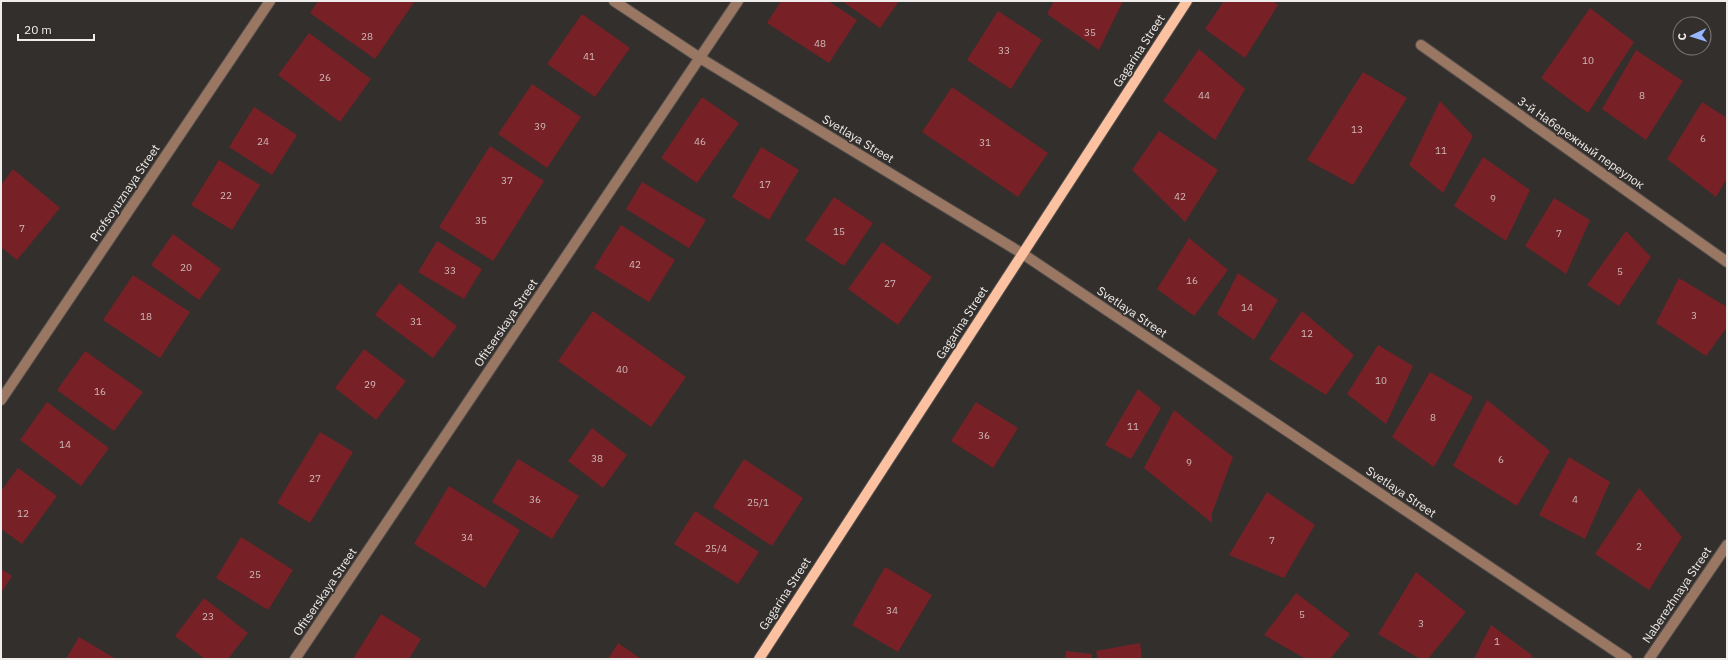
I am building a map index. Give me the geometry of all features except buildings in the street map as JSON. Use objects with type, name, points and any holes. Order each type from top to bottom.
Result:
[{"type":"main road","name":"Gagarina Street","points":[[759,659],[1188,1]]},
{"type":"street","name":"Profsoyuznaya Street","points":[[1,400],[270,1]]},
{"type":"street","name":"Svetlaya Street","points":[[614,1],[700,58],[1023,254],[1627,659]]},
{"type":"street","name":"Ofitserskaya Street","points":[[295,659],[738,1]]},
{"type":"street","name":"3-й Набережный переулок","points":[[1420,45],[1727,262]]},
{"type":"street","name":"Naberezhnaya Street","points":[[1649,659],[1727,545]]}]
